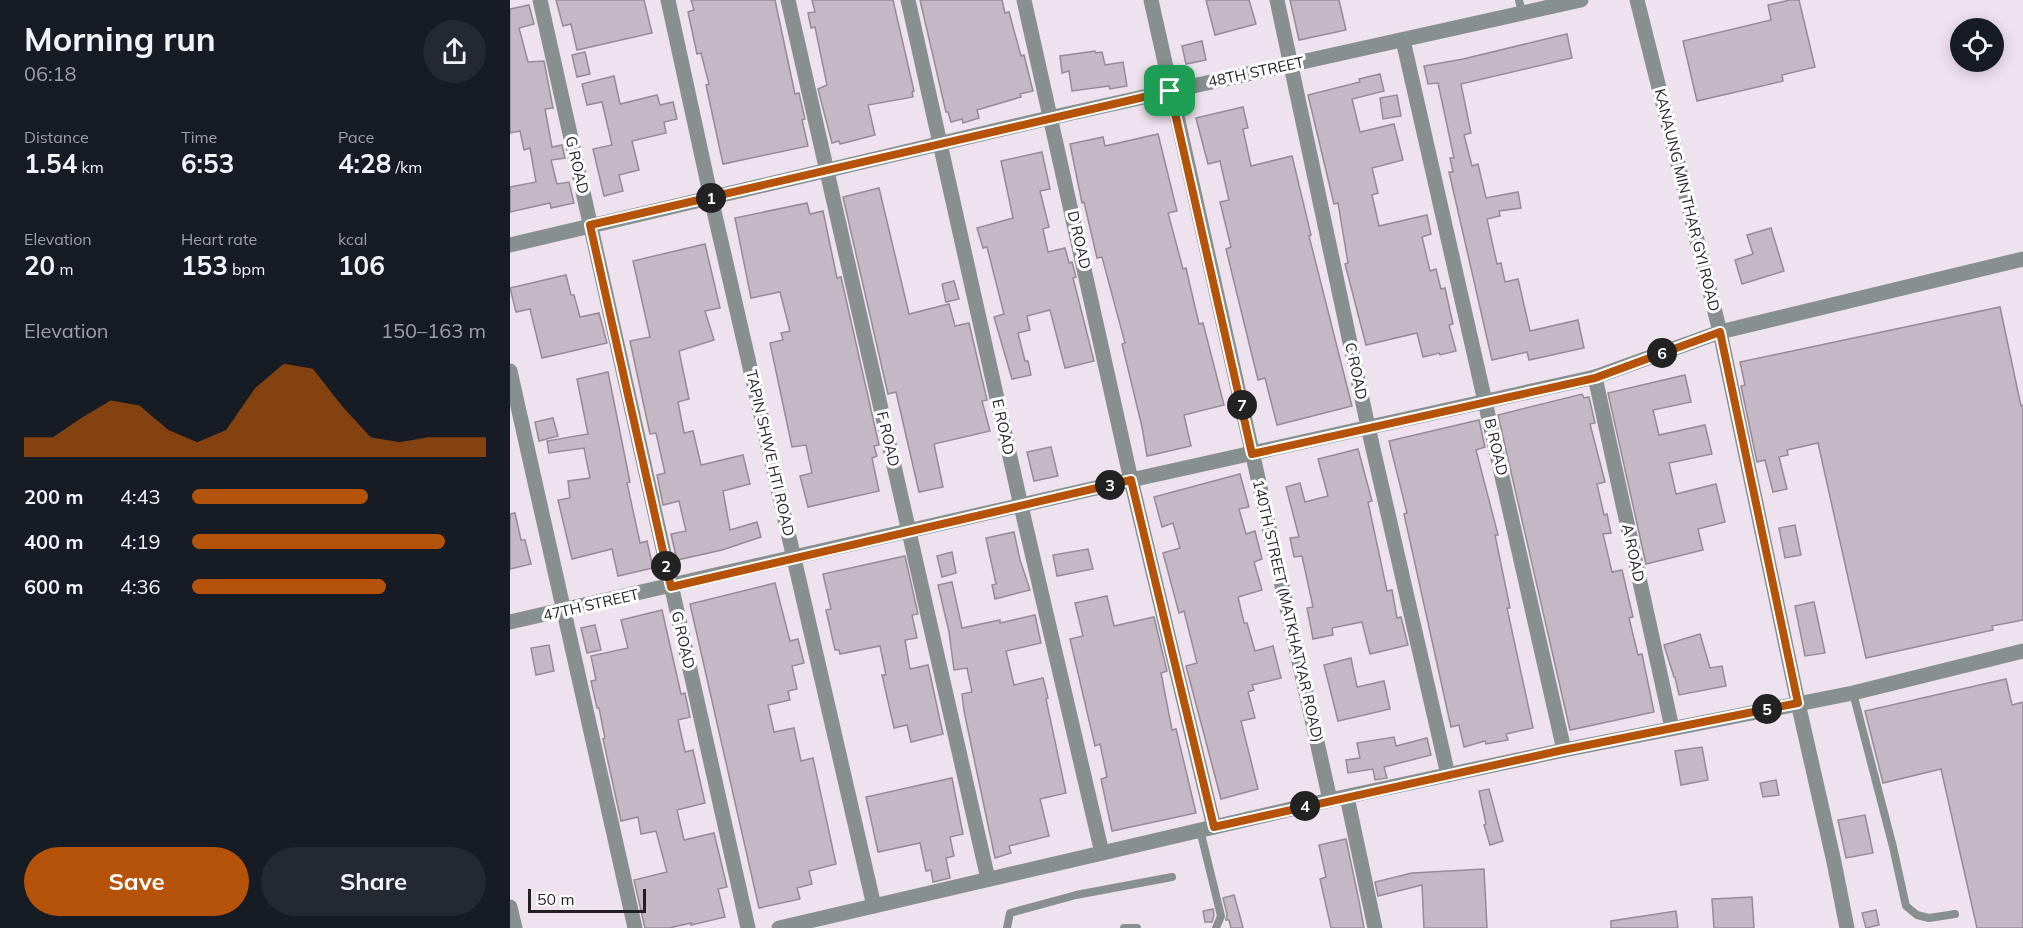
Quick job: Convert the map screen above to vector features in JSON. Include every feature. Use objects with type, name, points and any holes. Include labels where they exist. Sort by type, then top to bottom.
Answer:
[{"type":"street","name":"G ROAD","points":[[540,0],[748,928]]},
{"type":"street","name":"TAPIN SHWE HTI ROAD","points":[[668,0],[711,198],[874,906]]},
{"type":"street","name":"F ROAD","points":[[788,0],[988,879]]},
{"type":"street","name":"E ROAD","points":[[908,0],[1021,506],[1102,853]]},
{"type":"street","name":"D ROAD","points":[[1024,0],[1207,828]]},
{"type":"street","name":"140TH STREET (MATKHATYAR ROAD)","points":[[1151,0],[1330,800]]},
{"type":"street","name":"C ROAD","points":[[1277,0],[1368,427],[1448,775]]},
{"type":"street","name":"48TH STREET","points":[[510,245],[1049,118],[1403,40],[1520,7],[1581,0]]},
{"type":"street","name":"KANAUNG MIN THAR GYI ROAD","points":[[1636,0],[1720,332],[1848,928]]},
{"type":"street","name":"B ROAD","points":[[1403,40],[1486,400],[1563,750]]},
{"type":"street","name":"47TH STREET","points":[[510,622],[1486,400],[1595,378],[1720,332],[2023,259]]},
{"type":"street","points":[[510,371],[635,928]]},
{"type":"street","name":"A ROAD","points":[[1595,378],[1672,728]]},
{"type":"street","points":[[779,928],[1330,800],[1563,750],[1853,693],[2023,651]]},
{"type":"street","points":[[1347,797],[1375,928]]},
{"type":"street","points":[[510,907],[515,928]]},
{"type":"lane","points":[[1853,693],[1906,906],[1917,915],[1929,918],[1955,914]]},
{"type":"lane","points":[[1207,828],[1221,916],[1216,928]]},
{"type":"lane","points":[[1007,928],[1010,913],[1076,895],[1172,877]]},
{"type":"lane","points":[[1124,928],[1137,928]]},
{"type":"building","points":[[556,0],[644,0],[652,33],[577,50],[571,24],[563,26]]},
{"type":"building","points":[[691,0],[775,0],[795,94],[799,93],[805,119],[802,120],[808,146],[723,164],[706,85],[709,84],[701,53],[697,54],[688,12],[694,10]]},
{"type":"building","points":[[812,0],[893,0],[914,91],[912,92],[913,97],[868,105],[875,135],[840,144],[839,141],[832,143],[818,89],[827,85],[815,27],[811,28],[808,13],[815,12]]},
{"type":"building","points":[[920,0],[1002,0],[1005,13],[1009,12],[1021,56],[1024,55],[1033,91],[1020,94],[1021,97],[977,110],[979,118],[963,123],[962,119],[951,122],[946,112]]},
{"type":"building","points":[[1206,0],[1249,0],[1256,24],[1215,35]]},
{"type":"building","points":[[1290,0],[1339,0],[1346,30],[1299,40]]},
{"type":"building","points":[[1799,0],[1815,67],[1782,75],[1783,81],[1697,101],[1683,41],[1771,20],[1768,5]]},
{"type":"building","points":[[529,5],[534,24],[519,28],[528,62],[544,61],[553,108],[545,109],[552,147],[562,145],[565,158],[551,160],[557,184],[569,182],[574,203],[551,208],[550,203],[510,212],[510,187],[536,182],[530,148],[524,150],[520,131],[510,133],[510,9]]},
{"type":"building","points":[[1567,34],[1572,58],[1461,84],[1471,133],[1464,135],[1472,166],[1478,164],[1486,198],[1518,192],[1521,208],[1499,211],[1500,216],[1487,219],[1497,264],[1501,263],[1505,282],[1518,279],[1530,331],[1578,320],[1584,348],[1529,360],[1527,352],[1492,360],[1449,172],[1453,172],[1450,158],[1454,158],[1438,83],[1428,84],[1424,66]]},
{"type":"building","points":[[1202,41],[1206,60],[1186,64],[1182,46]]},
{"type":"building","points":[[1095,51],[1096,53],[1102,52],[1105,65],[1123,62],[1127,86],[1072,91],[1069,71],[1062,73],[1060,56]]},
{"type":"building","points":[[585,52],[590,74],[577,77],[572,55]]},
{"type":"building","points":[[1380,74],[1384,91],[1352,99],[1360,132],[1394,124],[1403,160],[1372,168],[1378,193],[1372,195],[1379,226],[1427,215],[1431,234],[1422,237],[1430,271],[1436,269],[1441,289],[1445,288],[1453,324],[1449,325],[1456,351],[1440,355],[1439,353],[1423,357],[1417,333],[1366,345],[1345,264],[1348,263],[1338,203],[1334,204],[1308,95],[1360,82],[1359,79]]},
{"type":"building","points":[[614,76],[620,104],[657,95],[660,105],[673,102],[677,119],[664,122],[666,133],[632,141],[639,170],[619,175],[623,191],[604,196],[593,149],[612,145],[602,102],[587,105],[582,84]]},
{"type":"building","points":[[1397,95],[1401,116],[1383,119],[1380,98]]},
{"type":"building","points":[[1243,107],[1248,128],[1243,129],[1251,166],[1292,156],[1311,235],[1309,236],[1352,406],[1277,425],[1265,378],[1258,380],[1226,249],[1231,247],[1220,202],[1229,200],[1220,161],[1208,164],[1196,118]]},
{"type":"building","points":[[1158,134],[1177,211],[1168,213],[1183,269],[1186,268],[1199,324],[1203,323],[1224,405],[1184,415],[1191,446],[1147,456],[1122,344],[1125,343],[1102,257],[1097,258],[1084,202],[1082,203],[1070,144],[1103,137],[1105,146]]},
{"type":"building","points":[[1042,152],[1050,189],[1040,191],[1049,227],[1043,229],[1048,252],[1065,248],[1069,263],[1072,262],[1076,277],[1073,278],[1094,361],[1065,368],[1050,310],[1027,316],[1030,330],[1018,333],[1031,375],[1012,379],[994,317],[1004,314],[987,247],[983,248],[977,228],[1013,218],[1001,161]]},
{"type":"building","points":[[879,188],[909,314],[949,304],[955,326],[969,323],[987,400],[982,401],[990,431],[934,444],[943,487],[919,492],[896,392],[888,394],[843,197]]},
{"type":"building","points":[[807,203],[810,214],[823,211],[837,278],[841,277],[879,445],[874,446],[877,456],[872,458],[879,491],[808,507],[800,476],[812,473],[806,445],[792,447],[770,343],[783,340],[781,333],[790,331],[780,292],[751,298],[735,218]]},
{"type":"building","points":[[1771,228],[1784,271],[1742,284],[1735,260],[1753,254],[1747,235]]},
{"type":"building","points":[[705,244],[720,308],[705,311],[714,340],[679,351],[689,399],[678,402],[684,433],[693,431],[701,465],[743,455],[750,484],[723,491],[730,530],[757,522],[761,537],[722,550],[677,560],[671,534],[686,531],[679,501],[663,505],[657,475],[665,473],[656,433],[650,434],[630,341],[650,337],[633,261]]},
{"type":"building","points":[[566,275],[580,317],[599,313],[607,343],[542,358],[530,309],[516,312],[510,288]]},
{"type":"building","points":[[954,281],[959,299],[946,302],[942,284]]},
{"type":"building","points":[[2000,307],[2021,406],[2023,405],[2023,620],[1992,626],[1993,630],[1866,658],[1818,443],[1787,450],[1788,455],[1779,457],[1787,489],[1773,492],[1765,460],[1757,462],[1741,386],[1745,385],[1740,362]]},
{"type":"building","points":[[608,372],[640,543],[647,541],[653,568],[618,576],[612,549],[572,559],[558,500],[570,498],[568,481],[590,478],[584,448],[549,453],[547,441],[588,434],[577,379]]},
{"type":"building","points":[[1685,375],[1691,402],[1653,410],[1659,435],[1705,425],[1712,454],[1669,463],[1676,494],[1716,484],[1725,522],[1698,529],[1703,550],[1646,564],[1608,393]]},
{"type":"building","points":[[1582,394],[1584,398],[1589,397],[1595,423],[1590,424],[1605,482],[1597,484],[1611,533],[1603,534],[1612,572],[1622,570],[1633,617],[1629,618],[1638,655],[1642,654],[1654,712],[1570,730],[1498,415]]},
{"type":"building","points":[[553,418],[558,436],[539,441],[535,422]]},
{"type":"building","points":[[1479,420],[1485,447],[1476,450],[1498,535],[1495,535],[1510,608],[1507,608],[1533,728],[1506,734],[1508,740],[1486,744],[1485,741],[1464,747],[1459,725],[1451,727],[1404,514],[1407,513],[1389,441]]},
{"type":"building","points":[[1051,447],[1058,476],[1034,481],[1027,452]]},
{"type":"building","points":[[1358,449],[1372,501],[1368,502],[1387,591],[1392,590],[1397,618],[1401,617],[1408,645],[1370,654],[1362,622],[1332,628],[1333,635],[1313,639],[1307,608],[1313,607],[1302,556],[1294,557],[1290,538],[1299,537],[1286,487],[1300,483],[1305,502],[1328,496],[1318,459]]},
{"type":"building","points":[[1240,474],[1249,507],[1239,509],[1246,534],[1255,531],[1262,559],[1254,562],[1262,590],[1238,597],[1244,623],[1247,623],[1255,651],[1273,646],[1281,678],[1252,685],[1254,690],[1248,692],[1255,718],[1241,721],[1258,789],[1221,799],[1186,666],[1197,663],[1184,611],[1179,613],[1163,553],[1180,548],[1173,523],[1162,527],[1154,497]]},
{"type":"building","points":[[515,513],[521,540],[525,540],[531,564],[510,569],[510,514]]},
{"type":"building","points":[[1795,525],[1801,555],[1785,558],[1779,528]]},
{"type":"building","points":[[1014,532],[1030,590],[995,599],[992,585],[996,584],[986,538]]},
{"type":"building","points":[[1088,549],[1093,569],[1057,576],[1053,555]]},
{"type":"building","points":[[952,552],[956,573],[942,577],[937,556]]},
{"type":"building","points":[[905,556],[918,614],[912,615],[917,638],[905,640],[910,669],[928,665],[943,734],[911,742],[907,725],[894,728],[882,675],[886,675],[880,646],[840,654],[839,650],[835,650],[826,610],[831,609],[823,574]]},
{"type":"building","points":[[952,582],[962,628],[1035,615],[1041,643],[1006,651],[1014,685],[1043,678],[1066,793],[1040,799],[1049,836],[1009,846],[1011,853],[995,858],[964,711],[962,694],[972,692],[967,668],[954,670],[949,632],[938,585]]},
{"type":"building","points":[[775,583],[790,641],[798,639],[804,663],[792,666],[797,689],[788,691],[790,700],[768,705],[774,732],[794,728],[801,761],[813,758],[836,864],[809,871],[812,884],[797,888],[800,899],[759,908],[690,604]]},
{"type":"building","points":[[1107,596],[1114,626],[1154,617],[1167,671],[1161,673],[1172,730],[1176,729],[1196,813],[1112,831],[1101,779],[1107,777],[1100,744],[1095,746],[1070,639],[1083,636],[1075,603]]},
{"type":"building","points":[[1814,602],[1825,653],[1805,656],[1795,606]]},
{"type":"building","points":[[662,610],[681,694],[685,693],[690,717],[678,720],[685,752],[693,750],[705,803],[677,810],[684,840],[714,833],[727,887],[718,889],[725,917],[691,925],[691,923],[669,928],[645,928],[634,880],[667,872],[656,831],[641,834],[638,817],[621,821],[603,739],[605,738],[599,708],[597,708],[591,681],[596,680],[591,656],[628,648],[621,620]]},
{"type":"building","points":[[595,625],[601,650],[587,653],[581,628]]},
{"type":"building","points":[[1700,634],[1710,668],[1722,666],[1726,686],[1679,695],[1664,645]]},
{"type":"building","points":[[549,645],[554,671],[536,675],[531,648]]},
{"type":"building","points":[[1351,658],[1357,687],[1384,681],[1390,709],[1338,721],[1324,665]]},
{"type":"building","points":[[2006,679],[2012,705],[2023,702],[2023,928],[1977,928],[1941,769],[1883,783],[1865,711]]},
{"type":"building","points":[[1394,737],[1396,746],[1427,738],[1431,755],[1384,767],[1387,778],[1375,780],[1373,769],[1348,773],[1346,760],[1360,758],[1357,743]]},
{"type":"building","points":[[1702,747],[1708,780],[1681,785],[1675,751]]},
{"type":"building","points":[[952,778],[963,834],[950,837],[954,856],[946,858],[950,878],[933,882],[931,870],[926,871],[920,843],[878,852],[866,797]]},
{"type":"building","points":[[1776,780],[1779,795],[1763,797],[1760,783]]},
{"type":"building","points":[[1489,789],[1503,841],[1490,845],[1484,825],[1486,824],[1479,791]]},
{"type":"building","points":[[1865,815],[1873,853],[1846,858],[1838,820]]},
{"type":"building","points":[[1346,839],[1364,928],[1331,928],[1320,879],[1326,877],[1319,845]]},
{"type":"building","points":[[1484,869],[1487,928],[1424,928],[1422,885],[1378,896],[1375,882],[1412,873]]},
{"type":"building","points":[[1234,895],[1243,928],[1231,928],[1229,920],[1226,920],[1227,914],[1223,898]]},
{"type":"building","points":[[1752,897],[1754,928],[1714,928],[1712,899]]},
{"type":"building","points":[[1213,909],[1212,922],[1205,922],[1203,911]]},
{"type":"building","points":[[1876,910],[1879,925],[1866,928],[1862,913]]},
{"type":"building","points":[[1676,911],[1678,928],[1611,928],[1611,921]]},
{"type":"route","points":[[1170,91],[1252,454],[1486,400],[1595,378],[1720,332],[1798,703],[1563,750],[1214,827],[1131,480],[671,587],[590,225],[1170,91]]}]
